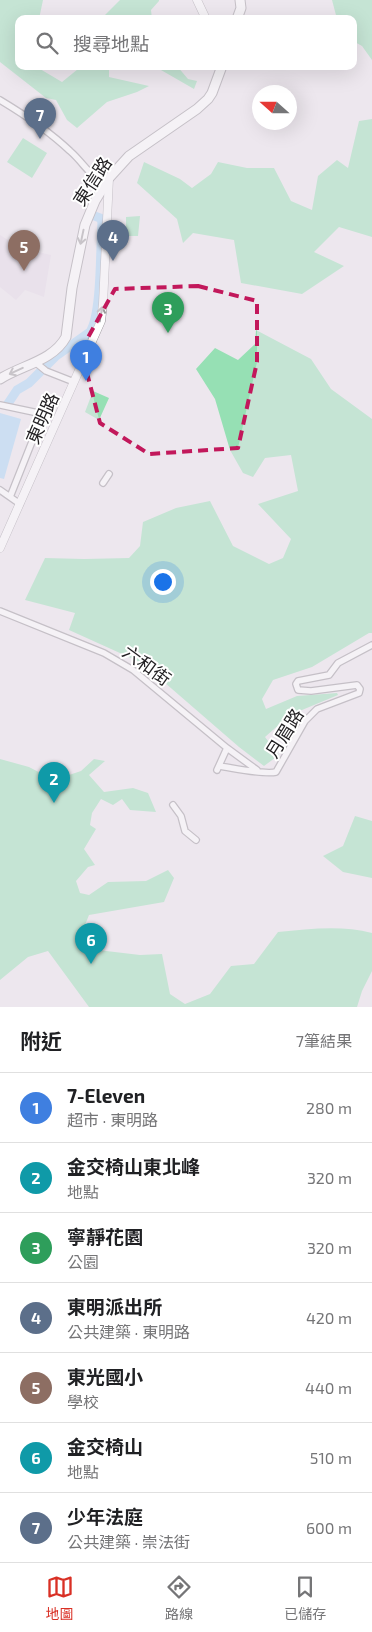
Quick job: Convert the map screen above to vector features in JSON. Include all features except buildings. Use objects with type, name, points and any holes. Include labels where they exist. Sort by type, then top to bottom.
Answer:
[{"type":"main road","points":[[238,15],[241,8],[240,0]]},
{"type":"main road","name":"東信路","points":[[0,379],[37,364],[56,350],[66,336],[72,288],[90,209],[130,156],[197,109],[208,99],[221,70]]},
{"type":"street","points":[[197,0],[204,15]]},
{"type":"street","points":[[0,100],[55,137],[74,154],[96,179],[107,184]]},
{"type":"street","name":"東明路","points":[[0,548],[101,320],[107,184]]},
{"type":"street","points":[[37,364],[46,371],[74,382]]},
{"type":"street","points":[[0,405],[43,414],[10,497]]},
{"type":"street","points":[[103,483],[109,474]]},
{"type":"street","points":[[0,490],[20,504]]},
{"type":"street","name":"六和街","points":[[0,611],[117,660],[133,670],[227,748],[259,771]]},
{"type":"street","name":"月眉路","points":[[227,748],[218,768],[259,771],[268,774],[276,772],[305,721],[316,709],[359,692],[360,688],[357,686],[311,691],[298,690],[296,684],[298,681],[329,675],[338,663],[372,645]]},
{"type":"street","points":[[173,805],[181,816],[185,831],[196,840]]},
{"type":"highlighted area","points":[[198,286],[257,301],[257,362],[238,448],[149,454],[100,423],[81,350],[115,289]]},
{"type":"shaded area","points":[[0,235],[21,248],[51,255],[44,297],[25,290],[16,300],[0,287]]},
{"type":"green space","points":[[0,0],[43,0],[40,15],[15,15],[15,70],[42,70],[62,82],[77,70],[109,70],[109,77],[149,86],[107,102],[77,128],[67,120],[56,100],[46,98],[0,62]]},
{"type":"green space","points":[[120,0],[159,0],[151,10],[152,15],[105,15]]},
{"type":"green space","points":[[332,0],[372,0],[372,60],[362,46],[357,43],[357,15],[336,15]]},
{"type":"green space","points":[[161,70],[180,70],[188,79],[197,81],[194,89]]},
{"type":"green space","points":[[372,119],[372,237],[339,227],[314,252],[344,266],[302,294],[241,283],[234,240],[193,233],[183,243],[177,219],[137,183],[144,162],[180,179],[192,188],[211,174],[218,162],[247,168],[274,168],[291,201],[312,210],[318,176],[337,160],[348,168],[359,121]]},
{"type":"green space","points":[[23,138],[47,153],[32,178],[7,162]]},
{"type":"green space","points":[[140,216],[138,236],[126,236],[126,217]]},
{"type":"green space","points":[[256,330],[311,359],[331,389],[372,419],[372,633],[312,667],[273,680],[262,699],[266,709],[297,696],[337,693],[338,695],[290,715],[265,737],[279,755],[264,766],[239,747],[142,663],[69,630],[75,613],[25,600],[45,558],[129,558],[140,546],[143,522],[176,508],[210,501],[233,546],[269,564],[283,558],[291,539],[258,504],[298,491],[291,455],[265,458],[253,477],[243,473],[230,450],[215,399],[196,369],[215,348],[238,360],[255,344]]},
{"type":"green space","points":[[93,391],[109,398],[99,420],[85,412]]},
{"type":"green space","points":[[0,759],[29,767],[54,780],[81,771],[94,759],[105,761],[89,775],[104,792],[133,788],[148,793],[156,812],[130,810],[122,799],[113,805],[101,799],[92,813],[90,825],[96,829],[84,849],[95,865],[88,867],[76,881],[80,893],[89,895],[108,882],[146,881],[168,870],[174,878],[164,902],[89,915],[79,940],[98,950],[140,955],[162,954],[170,994],[185,1004],[210,994],[231,966],[254,964],[278,932],[337,928],[372,933],[372,971],[362,991],[357,1007],[89,1007],[48,951],[28,957],[0,980]]},
{"type":"green space","points":[[355,816],[372,821],[372,878],[343,872],[323,856],[343,846]]},
{"type":"water","points":[[0,413],[21,419],[4,479],[0,478]]},
{"type":"waterway","points":[[7,405],[17,390],[29,383],[56,356],[90,332],[94,323],[99,295],[102,222],[100,218],[92,215]]},
{"type":"place","name":"少年法庭","points":[[40,139]]},
{"type":"place","name":"東明派出所","points":[[113,261]]},
{"type":"place","name":"東光國小","points":[[24,271]]},
{"type":"place","name":"寧靜花園","points":[[168,333]]},
{"type":"place","name":"7-Eleven","points":[[86,381]]},
{"type":"place","name":"金交椅山東北峰","points":[[54,803]]},
{"type":"place","name":"金交椅山","points":[[91,964]]}]
